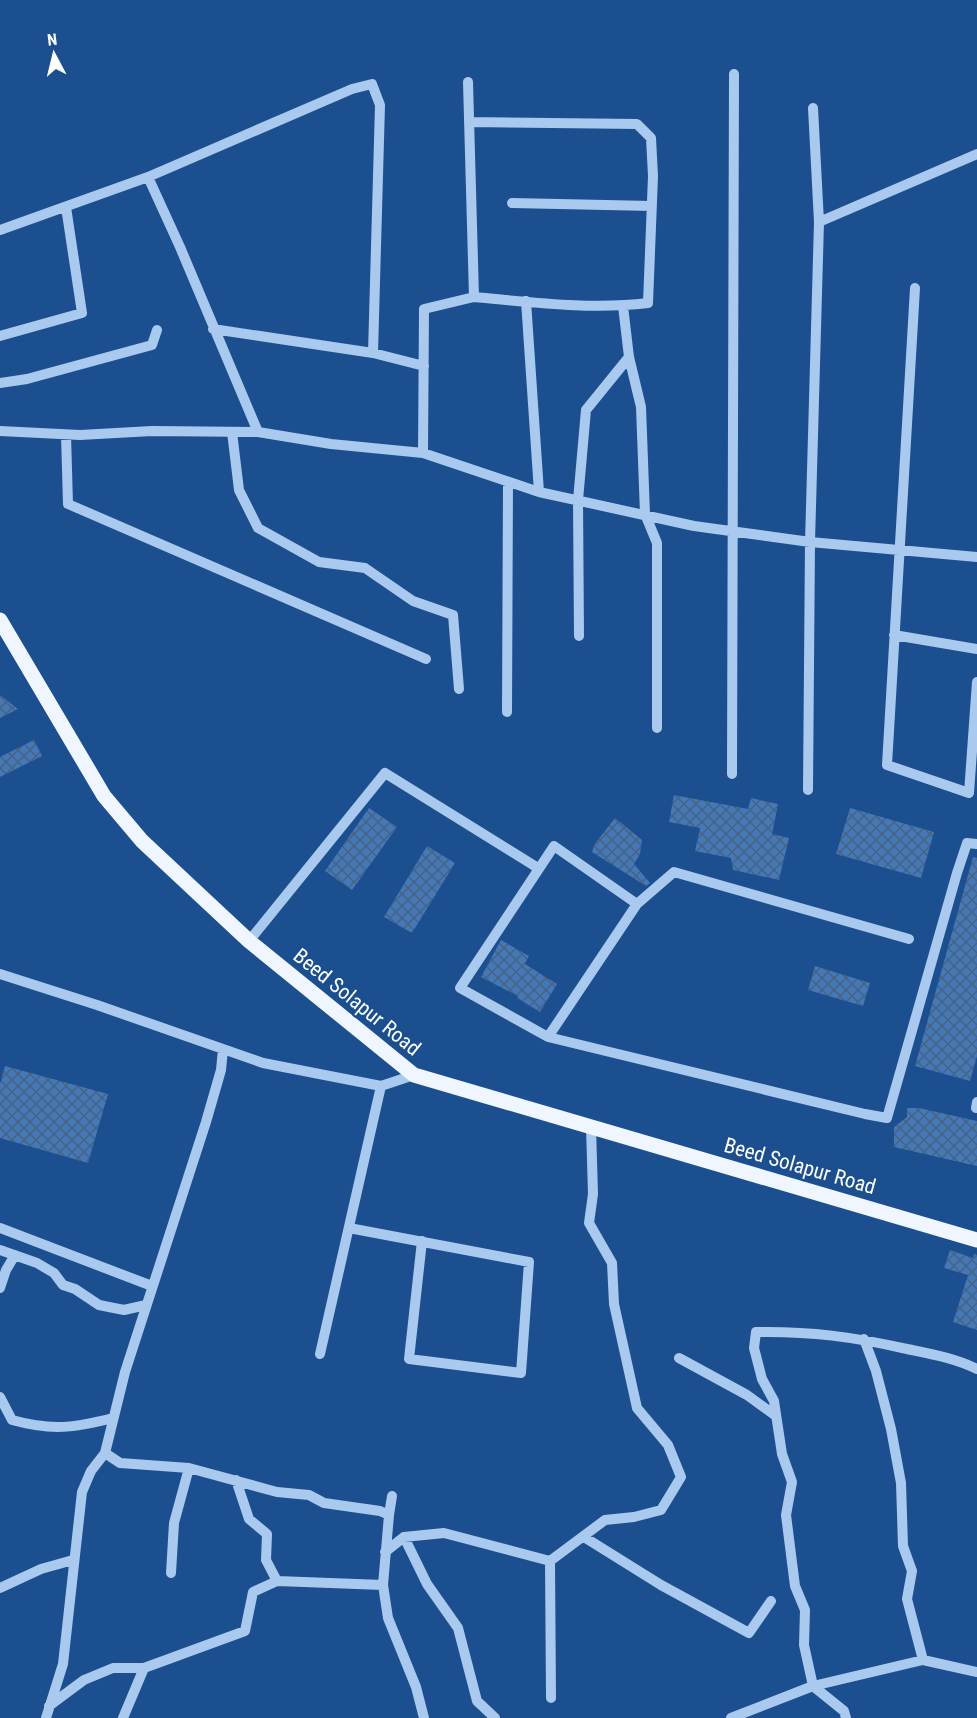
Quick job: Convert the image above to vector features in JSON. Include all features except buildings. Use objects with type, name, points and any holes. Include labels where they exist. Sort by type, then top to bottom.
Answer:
[{"type":"main road","name":"Beed Solapur Road","points":[[0,620],[104,796],[141,842],[249,941],[414,1075],[977,1240]]},
{"type":"street","points":[[732,774],[734,74]]},
{"type":"street","points":[[468,82],[474,297]]},
{"type":"street","points":[[0,230],[148,177],[352,89],[372,84],[380,105],[373,353]]},
{"type":"street","points":[[808,790],[810,542],[819,222],[813,108]]},
{"type":"street","points":[[423,453],[424,309],[474,297],[526,302],[623,306],[648,303],[652,206],[651,138],[637,124],[469,122]]},
{"type":"street","points":[[819,222],[977,154]]},
{"type":"street","points":[[148,177],[258,432]]},
{"type":"street","points":[[512,203],[652,206]]},
{"type":"street","points":[[0,336],[82,313],[66,207]]},
{"type":"street","points":[[915,288],[887,765],[969,793],[977,682]]},
{"type":"street","points":[[526,302],[539,492]]},
{"type":"street","points":[[623,306],[629,357],[641,407],[645,514],[657,543],[657,728]]},
{"type":"street","points":[[213,329],[373,353],[424,366]]},
{"type":"street","points":[[0,384],[27,379],[152,345],[157,330]]},
{"type":"street","points":[[579,636],[578,500],[586,410],[629,357]]},
{"type":"street","points":[[0,432],[66,435],[152,431],[258,432],[331,444],[423,453],[539,492],[694,526],[810,542],[977,557]]},
{"type":"street","points":[[232,432],[238,490],[258,528],[319,562],[365,568],[413,601],[453,615],[459,688]]},
{"type":"street","points":[[66,435],[68,504],[426,659]]},
{"type":"street","points":[[507,712],[508,482]]},
{"type":"street","points":[[894,635],[977,649]]},
{"type":"street","points":[[249,941],[386,773],[538,868]]},
{"type":"street","points":[[637,904],[554,846],[460,988],[548,1037],[887,1118],[967,843],[977,844]]},
{"type":"street","points":[[548,1037],[637,904],[674,872],[909,939]]},
{"type":"street","points":[[0,974],[263,1063],[381,1086],[414,1075]]},
{"type":"street","points":[[46,1718],[63,1664],[82,1492],[91,1471],[105,1453],[146,1305],[206,1122],[221,1070],[223,1049]]},
{"type":"street","points":[[320,1354],[381,1086]]},
{"type":"street","points":[[550,1561],[605,1520],[634,1517],[661,1510],[681,1477],[668,1445],[637,1408],[614,1304],[612,1263],[589,1223],[593,1194],[591,1127]]},
{"type":"street","points":[[0,1228],[152,1286]]},
{"type":"street","points":[[349,1228],[422,1241],[529,1262],[521,1373],[409,1359],[422,1241]]},
{"type":"street","points":[[0,1250],[38,1263],[54,1274],[63,1285],[99,1305],[124,1310],[146,1305]]},
{"type":"street","points":[[0,1288],[6,1270],[15,1255]]},
{"type":"street","points":[[846,1718],[844,1711],[813,1686],[804,1645],[805,1610],[795,1586],[786,1515],[792,1482],[782,1454],[774,1401],[762,1379],[754,1348],[756,1332],[799,1331],[864,1339],[958,1360],[977,1369]]},
{"type":"street","points":[[864,1339],[876,1371],[891,1429],[901,1483],[903,1545],[912,1570],[907,1599],[923,1660]]},
{"type":"street","points":[[679,1358],[747,1395],[777,1416]]},
{"type":"street","points":[[0,1396],[12,1420],[38,1427],[72,1428],[113,1418]]},
{"type":"street","points":[[105,1453],[120,1463],[189,1468],[277,1492],[309,1495],[324,1503],[380,1511],[389,1515]]},
{"type":"street","points":[[171,1573],[174,1523],[189,1468]]},
{"type":"street","points":[[236,1480],[249,1519],[267,1534],[266,1560],[277,1581]]},
{"type":"street","points":[[392,1496],[383,1585],[388,1618],[416,1687],[424,1718]]},
{"type":"street","points":[[385,1552],[404,1537],[444,1533],[550,1561]]},
{"type":"street","points":[[404,1537],[427,1584],[458,1628],[477,1701],[495,1718]]},
{"type":"street","points":[[584,1537],[661,1585],[750,1633],[771,1601]]},
{"type":"street","points":[[0,1588],[41,1569],[73,1560]]},
{"type":"street","points":[[550,1561],[551,1698]]},
{"type":"street","points":[[49,1706],[84,1680],[113,1668],[144,1668],[245,1631],[254,1592],[277,1581],[383,1585]]},
{"type":"street","points":[[731,1718],[813,1686],[923,1660],[977,1672]]},
{"type":"street","points":[[123,1718],[144,1668]]}]
